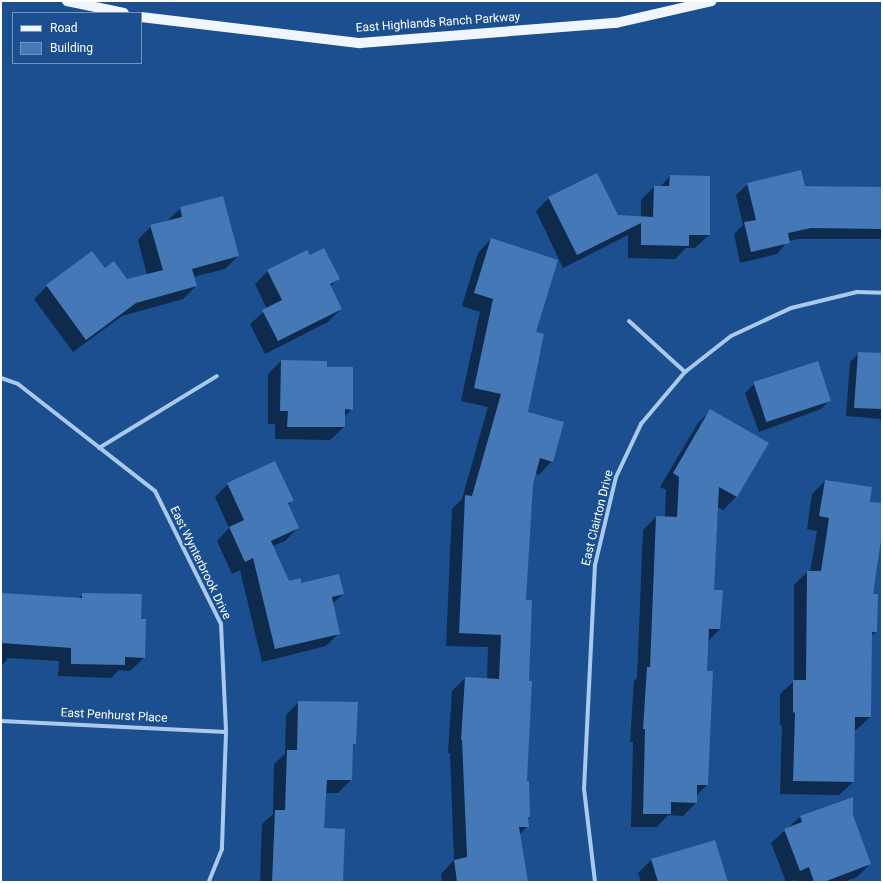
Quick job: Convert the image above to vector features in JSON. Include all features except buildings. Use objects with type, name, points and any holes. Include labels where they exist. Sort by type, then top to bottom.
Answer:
[{"type":"main road","points":[[67,1],[119,12]]},
{"type":"main road","name":"East Highlands Ranch Parkway","points":[[142,16],[360,43],[616,23],[712,1]]},
{"type":"street","name":"East Clairton Drive","points":[[595,882],[584,789],[595,565],[616,477],[641,424],[685,372],[731,336],[791,308],[857,292],[882,294]]},
{"type":"street","points":[[629,321],[685,372]]},
{"type":"street","points":[[99,448],[217,376]]},
{"type":"street","name":"East Wynterbrook Drive","points":[[1,378],[18,384],[155,492],[221,624],[226,732],[222,849],[209,882]]},
{"type":"street","name":"East Penhurst Place","points":[[1,721],[226,732]]}]
